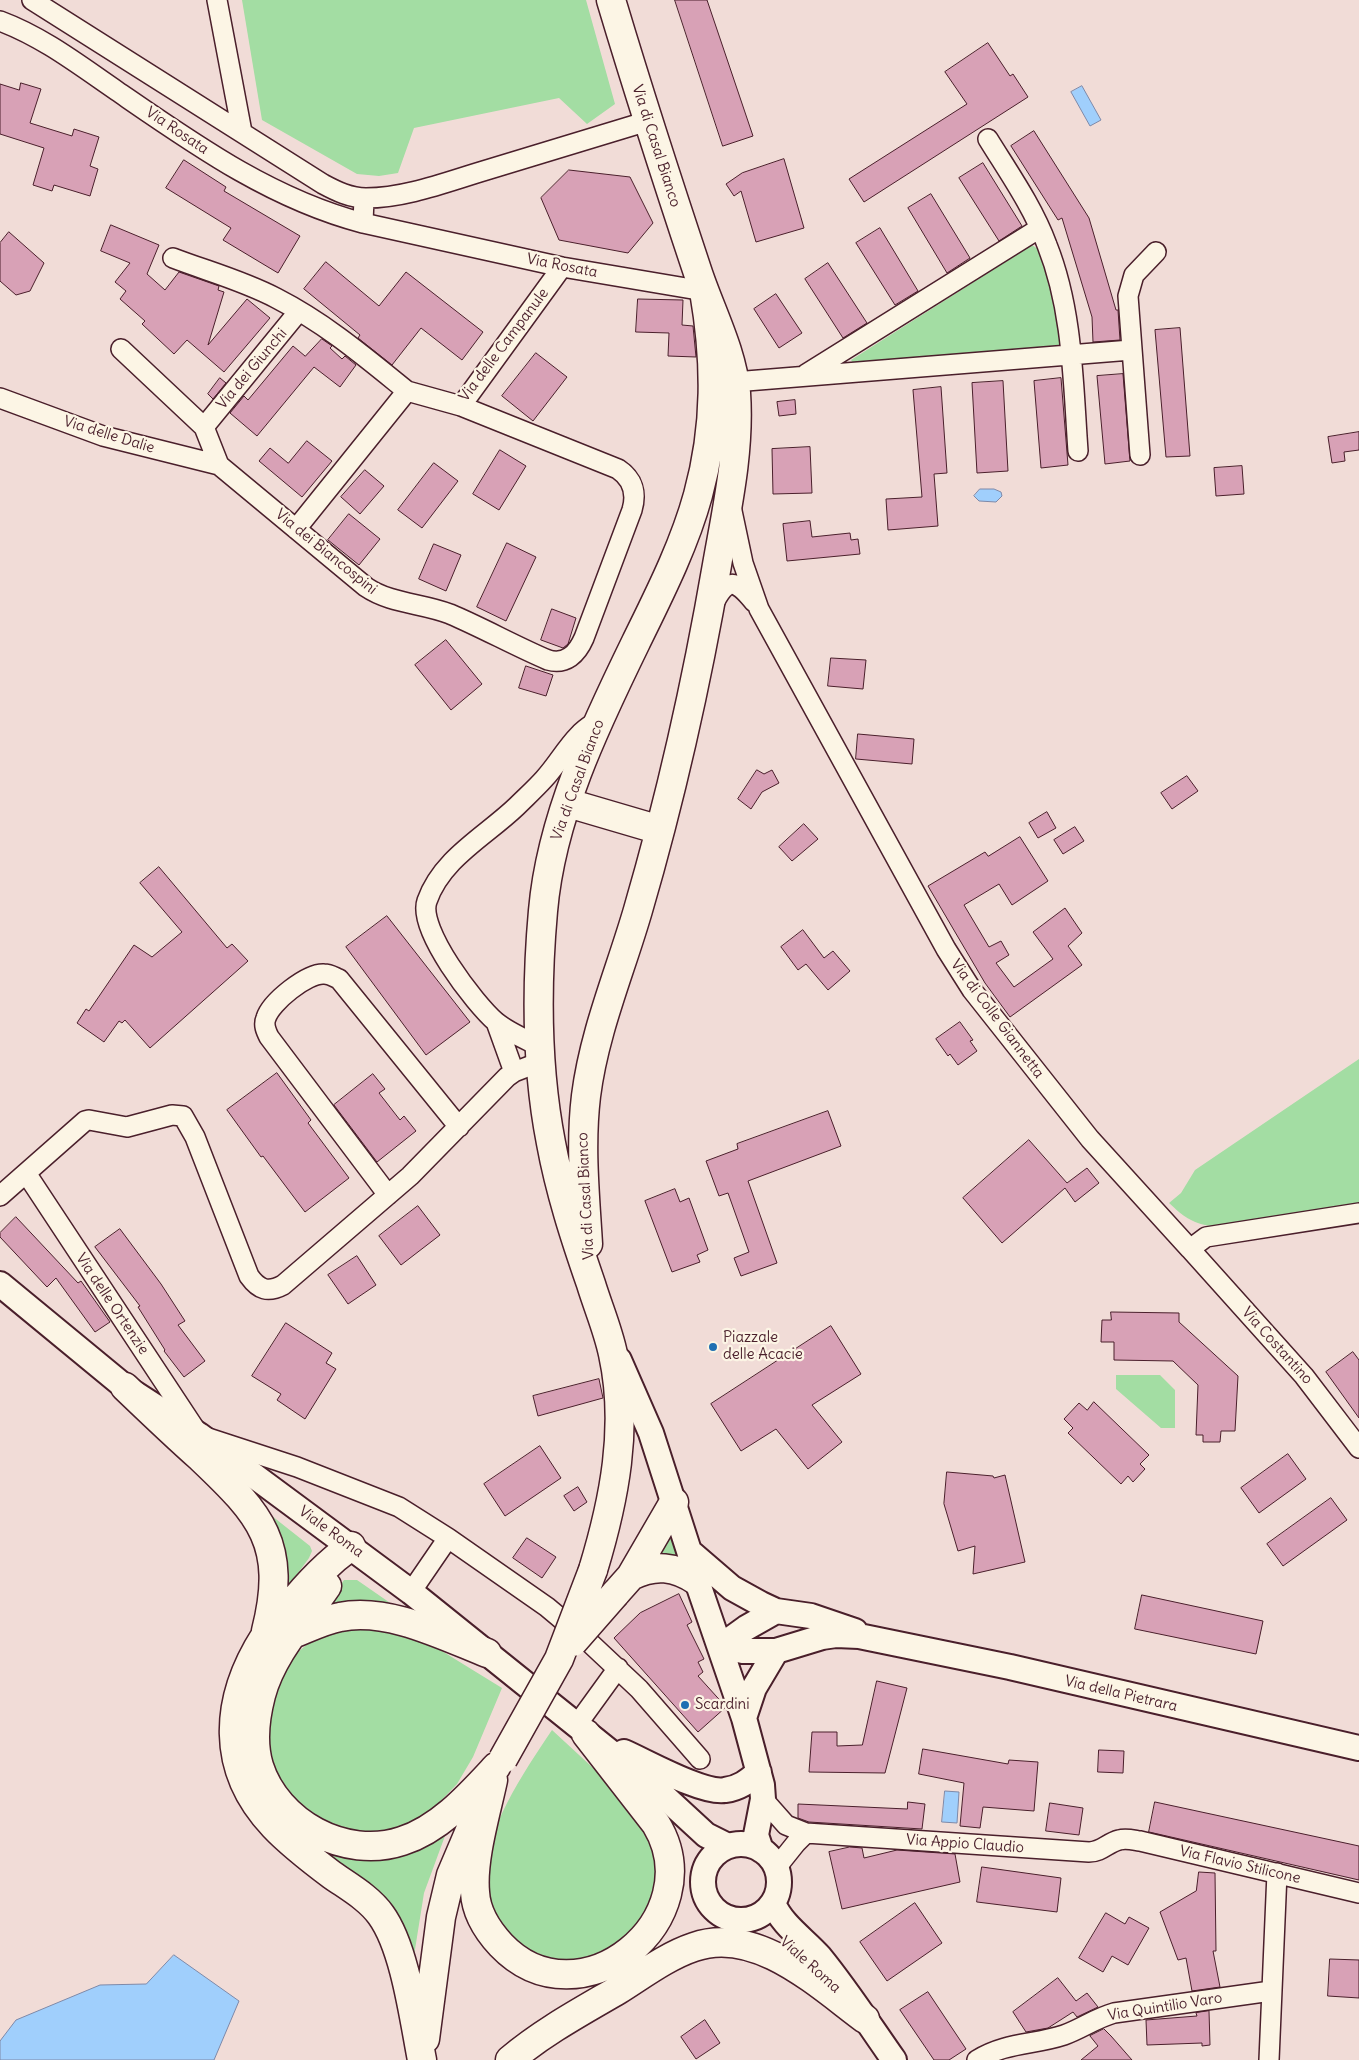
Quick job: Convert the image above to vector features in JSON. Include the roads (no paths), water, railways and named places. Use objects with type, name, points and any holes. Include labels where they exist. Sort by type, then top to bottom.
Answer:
[{"type":"main road","name":"Via di Casal Bianco","points":[[591,1285],[582,1146],[588,1080],[600,1029],[638,911],[675,774],[707,617],[736,446],[734,382],[724,343],[704,291],[648,121],[611,0]]},
{"type":"main road","name":"Via di Casal Bianco","points":[[559,1659],[593,1570],[610,1506],[618,1456],[618,1385],[611,1342],[566,1211],[552,1145],[539,1054],[538,1000],[545,892],[551,861],[568,803],[600,718],[669,573],[692,514],[704,474],[712,419],[714,373],[710,327],[704,291]]},
{"type":"main road","points":[[568,803],[660,830]]},
{"type":"main road","points":[[125,1387],[229,1485],[258,1519],[270,1549],[274,1575],[273,1603],[265,1635],[246,1674],[234,1714],[234,1744],[240,1771],[250,1796],[274,1826],[320,1866],[367,1900],[384,1920],[392,1934],[402,1965],[422,2060]]},
{"type":"main road","points":[[422,2060],[436,1948],[446,1897],[460,1851],[498,1770],[559,1659],[623,1585],[674,1502]]},
{"type":"main road","points":[[265,1635],[316,1575],[351,1546]]},
{"type":"main road","points":[[351,1546],[331,1580],[274,1662],[264,1683],[256,1716],[256,1748],[260,1767],[274,1795],[291,1814],[312,1830],[339,1842],[378,1846],[400,1842],[424,1831],[443,1818],[498,1770]]},
{"type":"main road","points":[[623,1585],[653,1568],[671,1568],[697,1581]]},
{"type":"main road","points":[[293,1634],[340,1617],[358,1614],[373,1615],[424,1628],[487,1652]]},
{"type":"main road","points":[[498,1770],[478,1857],[475,1885],[477,1905],[489,1930],[504,1949],[515,1958],[540,1970],[574,1975],[594,1971],[608,1965],[637,1945],[659,1916],[668,1892],[670,1861],[665,1840],[656,1824],[581,1730]]},
{"type":"main road","points":[[510,2060],[557,2026],[663,1963],[687,1950],[712,1943],[738,1944],[779,1958],[808,1976],[865,2019]]},
{"type":"street","points":[[32,0],[330,188],[345,194],[364,198],[389,196],[431,187],[648,121]]},
{"type":"street","points":[[217,0],[242,132]]},
{"type":"street","name":"Via Rosata","points":[[0,21],[58,50],[166,124],[239,170],[297,200],[325,212],[363,223],[562,267],[704,291]]},
{"type":"street","points":[[988,139],[1040,228],[1052,258],[1061,289],[1071,354],[1078,451]]},
{"type":"street","points":[[363,223],[364,198]]},
{"type":"street","points":[[803,376],[1040,228]]},
{"type":"street","points":[[1140,455],[1131,350],[1129,288],[1134,275],[1156,252]]},
{"type":"street","points":[[173,258],[264,292],[299,311],[335,333],[407,391],[296,529]]},
{"type":"street","name":"Via delle Campanule","points":[[407,391],[461,406],[562,267]]},
{"type":"street","name":"Via dei Giunchi","points":[[204,427],[299,311]]},
{"type":"street","name":"Via dei Biancospini","points":[[121,349],[204,427],[219,465],[352,576],[381,596],[450,614],[548,660],[557,662],[565,660],[577,650],[584,638],[632,510],[635,496],[633,485],[627,476],[618,469],[461,406]]},
{"type":"street","points":[[734,382],[1131,350]]},
{"type":"street","name":"Via delle Dalie","points":[[0,398],[103,436],[219,465]]},
{"type":"street","name":"Via di Colle Giannetta","points":[[729,494],[743,563],[759,609],[946,949],[967,983],[1090,1139],[1190,1249]]},
{"type":"street","name":"Via di Colle Giannetta","points":[[707,617],[721,589],[732,583],[742,588],[759,609]]},
{"type":"street","points":[[0,1196],[85,1121],[89,1120],[127,1127],[172,1115],[182,1116],[195,1137],[249,1276],[256,1285],[266,1290],[283,1285],[410,1176],[514,1072],[539,1054],[496,1022],[464,985],[447,961],[428,926],[425,908],[441,875],[460,854],[521,802],[544,779],[580,733],[600,718]]},
{"type":"street","points":[[388,1195],[269,1037],[266,1031],[265,1020],[276,1002],[313,976],[324,974],[339,979],[459,1127]]},
{"type":"street","points":[[496,1022],[514,1072]]},
{"type":"street","name":"Via delle Ortenzie","points":[[26,1173],[199,1435]]},
{"type":"street","points":[[1190,1249],[1206,1237],[1359,1213]]},
{"type":"street","name":"Via Costantino","points":[[1190,1249],[1304,1376],[1359,1448]]},
{"type":"street","name":"Viale Roma","points":[[0,1284],[125,1387],[199,1435],[411,1592],[581,1730],[656,1788],[706,1835],[729,1846]]},
{"type":"street","points":[[611,1342],[651,1433],[690,1551],[697,1581],[721,1646],[744,1718],[762,1785],[762,1799],[756,1835],[761,1850]]},
{"type":"street","points":[[199,1435],[297,1467],[399,1507],[448,1538],[547,1607],[618,1668],[650,1701],[700,1759]]},
{"type":"street","points":[[411,1592],[448,1538]]},
{"type":"street","points":[[690,1551],[732,1588],[776,1611],[818,1618],[882,1640]]},
{"type":"street","points":[[721,1646],[746,1628],[776,1611]]},
{"type":"street","points":[[721,1646],[743,1651],[776,1651],[808,1640],[836,1635],[882,1640]]},
{"type":"street","name":"Via della Pietrara","points":[[882,1640],[1010,1667],[1359,1748]]},
{"type":"street","points":[[744,1718],[754,1688],[776,1651]]},
{"type":"street","points":[[618,1668],[581,1730],[707,1789],[724,1791],[743,1786],[759,1772]]},
{"type":"street","points":[[729,1846],[752,1845],[770,1857],[776,1868],[778,1886],[773,1903],[759,1916],[750,1919],[730,1918],[713,1908],[707,1900],[704,1890],[705,1870],[714,1856],[729,1846],[742,1828],[751,1807],[759,1772]]},
{"type":"street","name":"Viale Roma","points":[[656,1788],[695,1846],[705,1870]]},
{"type":"street","name":"Via Appio Claudio","points":[[762,1799],[786,1825],[806,1833],[1089,1852],[1101,1850],[1120,1840]]},
{"type":"street","points":[[776,1868],[790,1849],[806,1833]]},
{"type":"street","name":"Via Flavio Stilicone","points":[[1120,1840],[1140,1841],[1359,1893]]},
{"type":"street","points":[[1269,2060],[1277,1874]]},
{"type":"street","name":"Viale Roma","points":[[773,1903],[782,1920],[820,1957],[894,2060]]},
{"type":"street","name":"Viale Roma","points":[[750,1919],[788,1942],[811,1962],[865,2019]]},
{"type":"street","name":"Via Quintilio Varo","points":[[977,2060],[996,2050],[1012,2045],[1069,2033],[1100,2017],[1114,2013],[1271,1991]]},
{"type":"water","points":[[1082,86],[1101,120],[1090,126],[1071,92]]},
{"type":"water","points":[[980,489],[994,489],[1001,492],[1002,496],[996,502],[979,501],[974,496]]},
{"type":"water","points":[[945,1791],[959,1792],[957,1823],[942,1822]]},
{"type":"water","points":[[174,1955],[239,2001],[214,2060],[0,2060],[0,2041],[16,2020],[100,1985],[146,1984]]},
{"type":"place","name":"Piazzale delle Acacie","points":[[713,1347]]},
{"type":"place","name":"Scardini","points":[[685,1705]]}]
